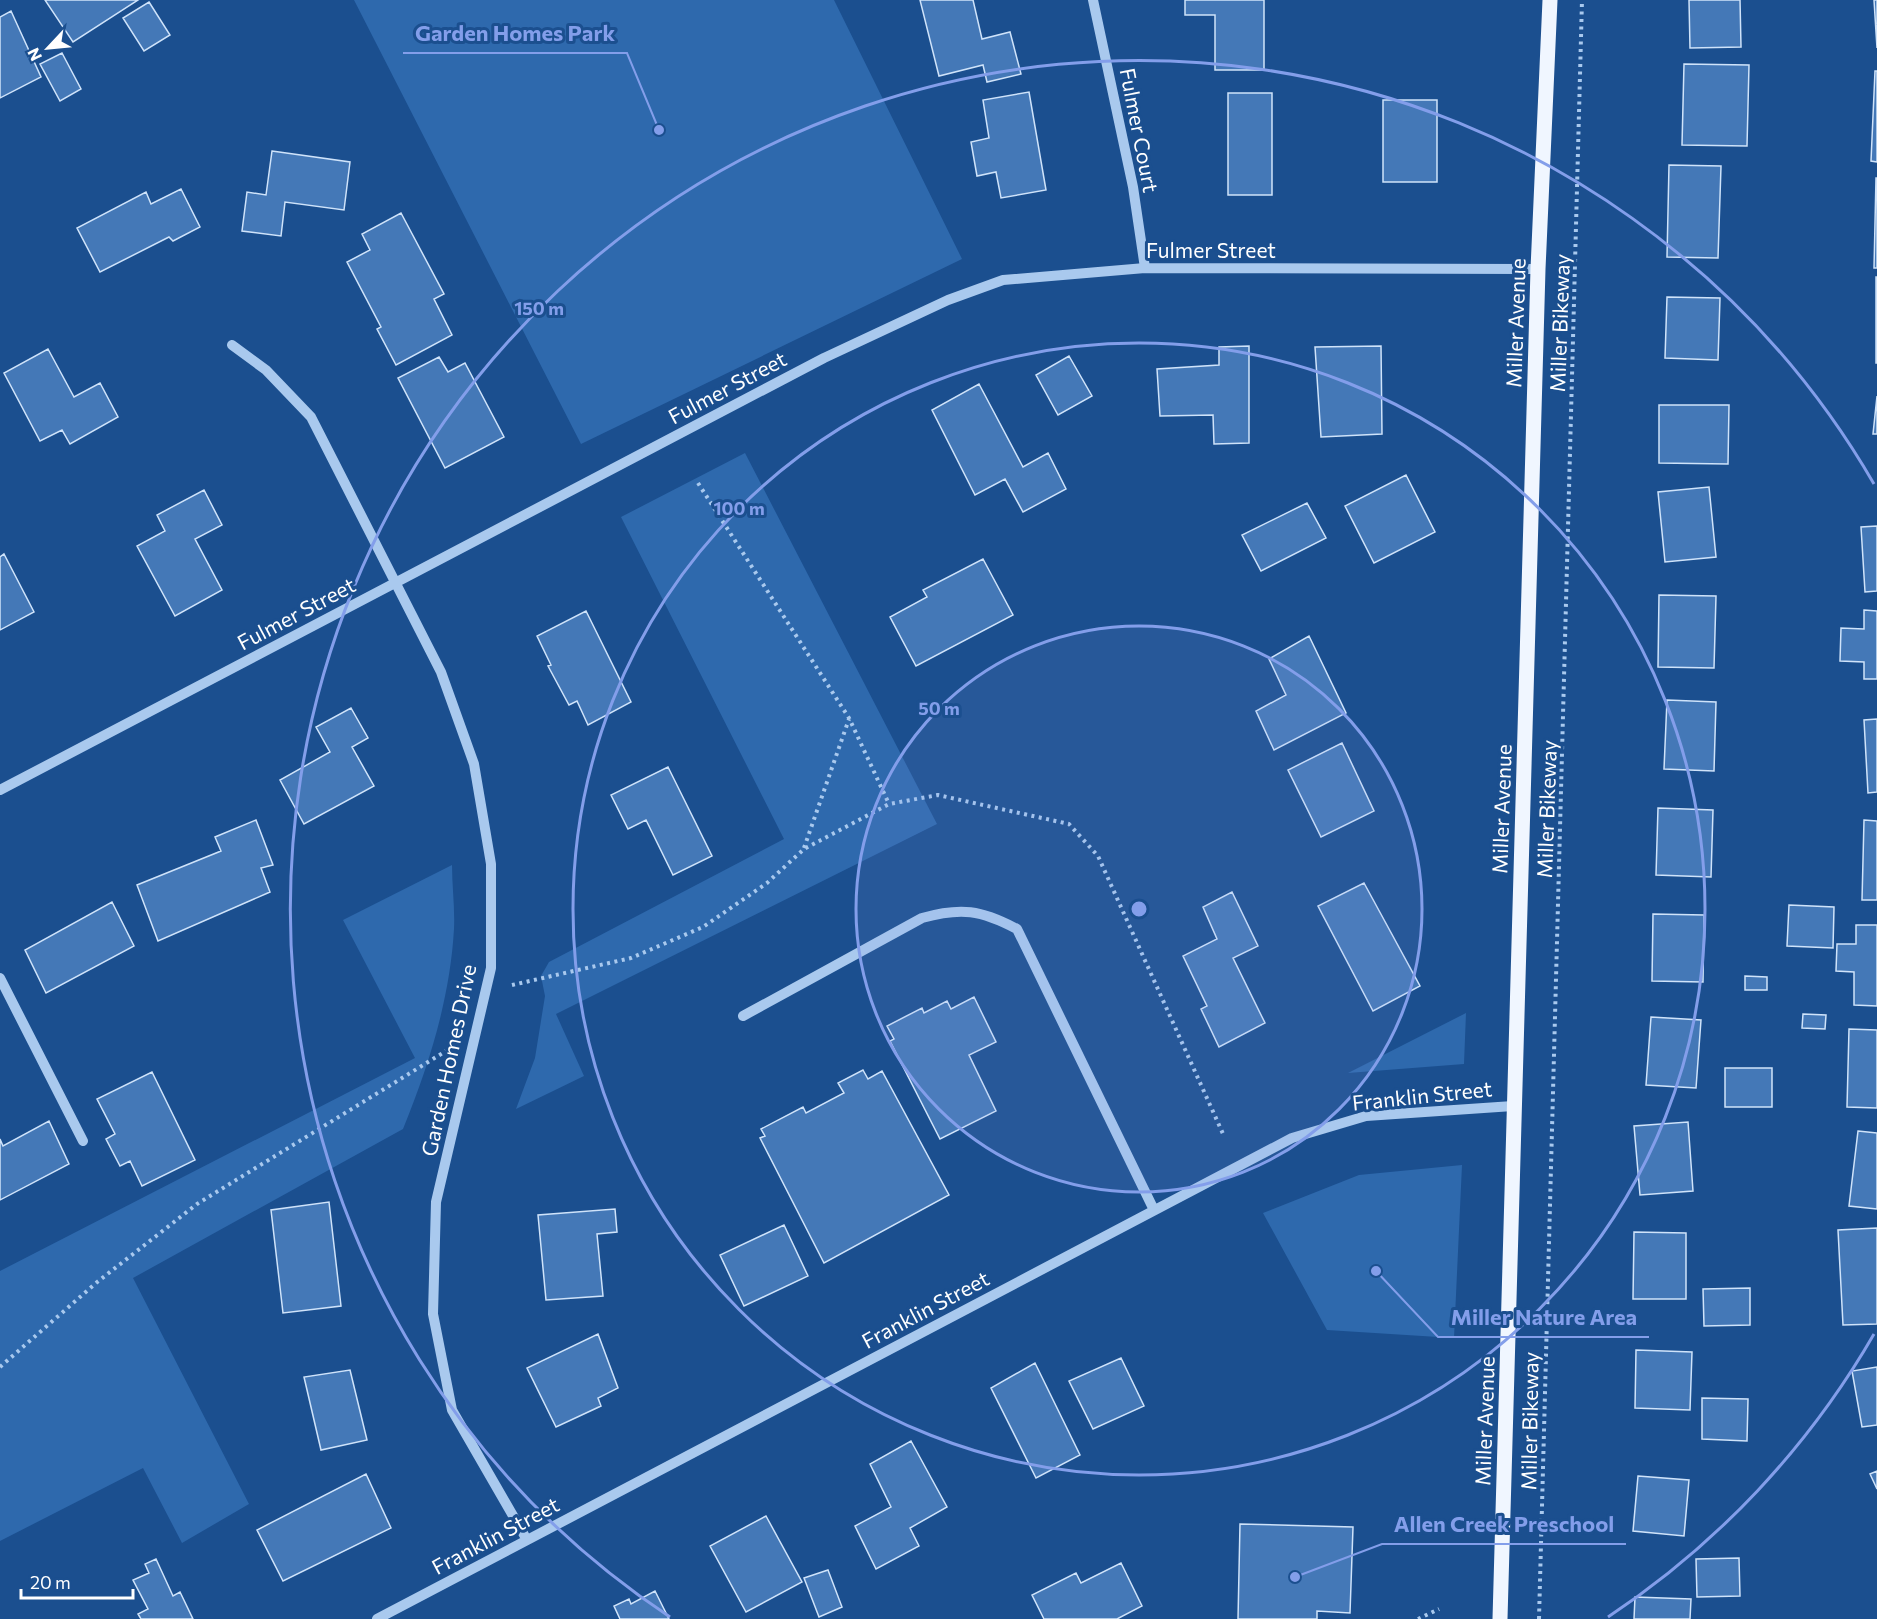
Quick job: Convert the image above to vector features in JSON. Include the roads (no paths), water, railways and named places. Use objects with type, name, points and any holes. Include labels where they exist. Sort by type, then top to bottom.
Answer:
[{"type":"main road","name":"Miller Avenue","points":[[1500,1619],[1538,269],[1550,0]]},
{"type":"street","name":"Fulmer Court","points":[[1093,0],[1133,187],[1145,268]]},
{"type":"street","name":"Fulmer Street","points":[[0,790],[824,358],[948,300],[1003,280],[1145,268],[1538,269]]},
{"type":"street","name":"Garden Homes Drive","points":[[232,345],[266,370],[311,417],[394,584],[441,672],[474,764],[491,864],[491,968],[436,1202],[434,1314],[452,1410],[527,1540]]},
{"type":"street","points":[[743,1016],[922,918],[947,911],[968,910],[996,918],[1017,929],[1154,1210]]},
{"type":"street","points":[[0,978],[83,1141]]},
{"type":"street","name":"Franklin Street","points":[[376,1619],[1292,1138],[1366,1116],[1513,1106]]},
{"type":"place","name":"Garden Homes Park","points":[[659,130]]},
{"type":"place","name":"Miller Nature Area","points":[[1376,1271]]},
{"type":"place","name":"Allen Creek Preschool","points":[[1295,1577]]}]
